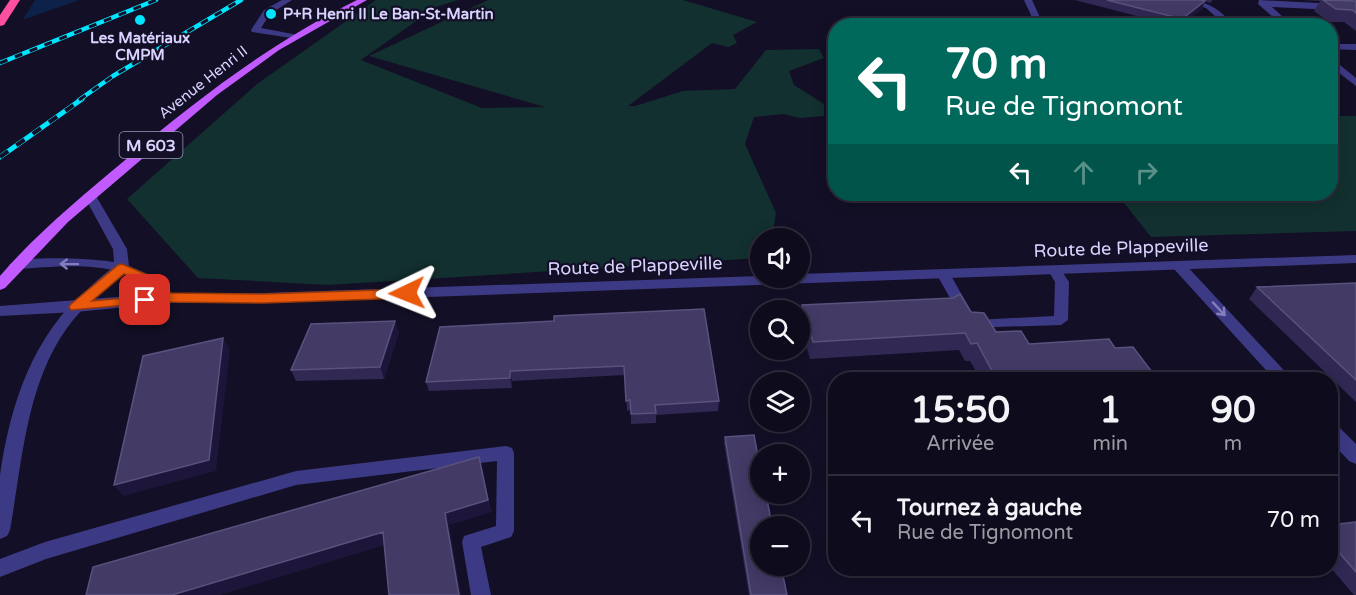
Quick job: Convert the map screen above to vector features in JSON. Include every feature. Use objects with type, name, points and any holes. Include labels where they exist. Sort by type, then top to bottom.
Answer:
[{"type":"highway","points":[[0,23],[15,0]]},
{"type":"main road","name":"Avenue Henri II","points":[[0,285],[16,265],[90,196],[212,94],[264,56],[363,0]]},
{"type":"street","points":[[288,0],[267,12],[255,30],[295,37]]},
{"type":"street","points":[[1261,2],[1356,8]]},
{"type":"street","points":[[1261,2],[1280,18]]},
{"type":"street","points":[[1338,67],[1356,83]]},
{"type":"street","points":[[90,196],[120,249],[122,268]]},
{"type":"street","name":"Route de Plappeville","points":[[0,311],[76,307],[167,298],[264,298],[1356,259]]},
{"type":"street","points":[[16,265],[76,264],[122,268],[153,282],[167,298]]},
{"type":"street","points":[[1179,266],[1278,372]]},
{"type":"street","points":[[0,530],[29,384],[54,334],[76,307],[122,268]]},
{"type":"street","points":[[1338,437],[1356,456]]},
{"type":"lane","points":[[1028,0],[1036,18]]},
{"type":"lane","points":[[1184,0],[1209,6],[1223,18]]},
{"type":"lane","points":[[1338,46],[1356,47]]},
{"type":"lane","points":[[944,275],[972,325],[1061,320],[1062,282],[1054,270]]},
{"type":"lane","points":[[0,568],[45,550],[296,478],[506,453],[505,531],[471,542],[481,595]]},
{"type":"green space","points":[[376,0],[458,0],[436,7],[361,60],[482,108],[545,107],[369,56],[488,0],[683,0],[757,22],[733,35],[737,43],[728,47],[712,43],[628,106],[635,106],[683,91],[735,89],[766,50],[819,49],[824,58],[789,71],[794,85],[824,104],[824,116],[800,118],[783,114],[754,117],[745,144],[776,213],[774,228],[750,228],[750,259],[328,285],[198,278],[127,199],[257,84]]},
{"type":"green space","points":[[1338,116],[1356,116],[1356,231],[1151,237],[1123,201],[1338,201]]},
{"type":"water","points":[[0,0],[79,0],[0,28]]},
{"type":"pier","points":[[0,0],[35,0],[20,24],[0,31]]},
{"type":"building","points":[[1107,0],[1205,1],[1183,18]]},
{"type":"building","points":[[1323,0],[1356,1],[1356,13],[1352,10],[1336,9]]},
{"type":"building","points":[[1356,283],[1356,380],[1257,287]]},
{"type":"building","points":[[960,294],[971,312],[984,313],[996,332],[1021,331],[1029,344],[1109,339],[1115,348],[1133,347],[1152,372],[993,372],[977,343],[971,344],[965,333],[813,342],[810,332],[810,305],[953,298]]},
{"type":"building","points":[[704,309],[719,401],[655,405],[656,413],[631,414],[630,400],[626,401],[624,366],[510,371],[510,378],[426,382],[440,327],[554,321],[554,316]]},
{"type":"building","points":[[395,321],[380,367],[291,370],[311,324]]},
{"type":"building","points":[[223,338],[209,460],[114,485],[143,356]]},
{"type":"building","points":[[754,435],[756,444],[750,444],[750,504],[768,504],[770,516],[750,516],[750,576],[783,576],[787,595],[751,595],[725,437]]},
{"type":"building","points":[[479,457],[488,500],[445,513],[459,595],[389,595],[383,532],[172,595],[86,595],[93,567]]},
{"type":"building","points":[[1356,522],[1356,572],[1338,551],[1338,524]]},
{"type":"railway","points":[[0,63],[156,0]]},
{"type":"railway","points":[[79,100],[113,76],[241,0]]},
{"type":"railway","points":[[0,157],[82,99]]},
{"type":"place","name":"P+R Henri II Le Ban-St-Martin","points":[[271,14]]},
{"type":"place","name":"Les Matériaux CMPM","points":[[140,20]]},
{"type":"route","points":[[145,300],[76,307],[122,268],[153,282],[167,298],[264,298],[407,293]]}]
